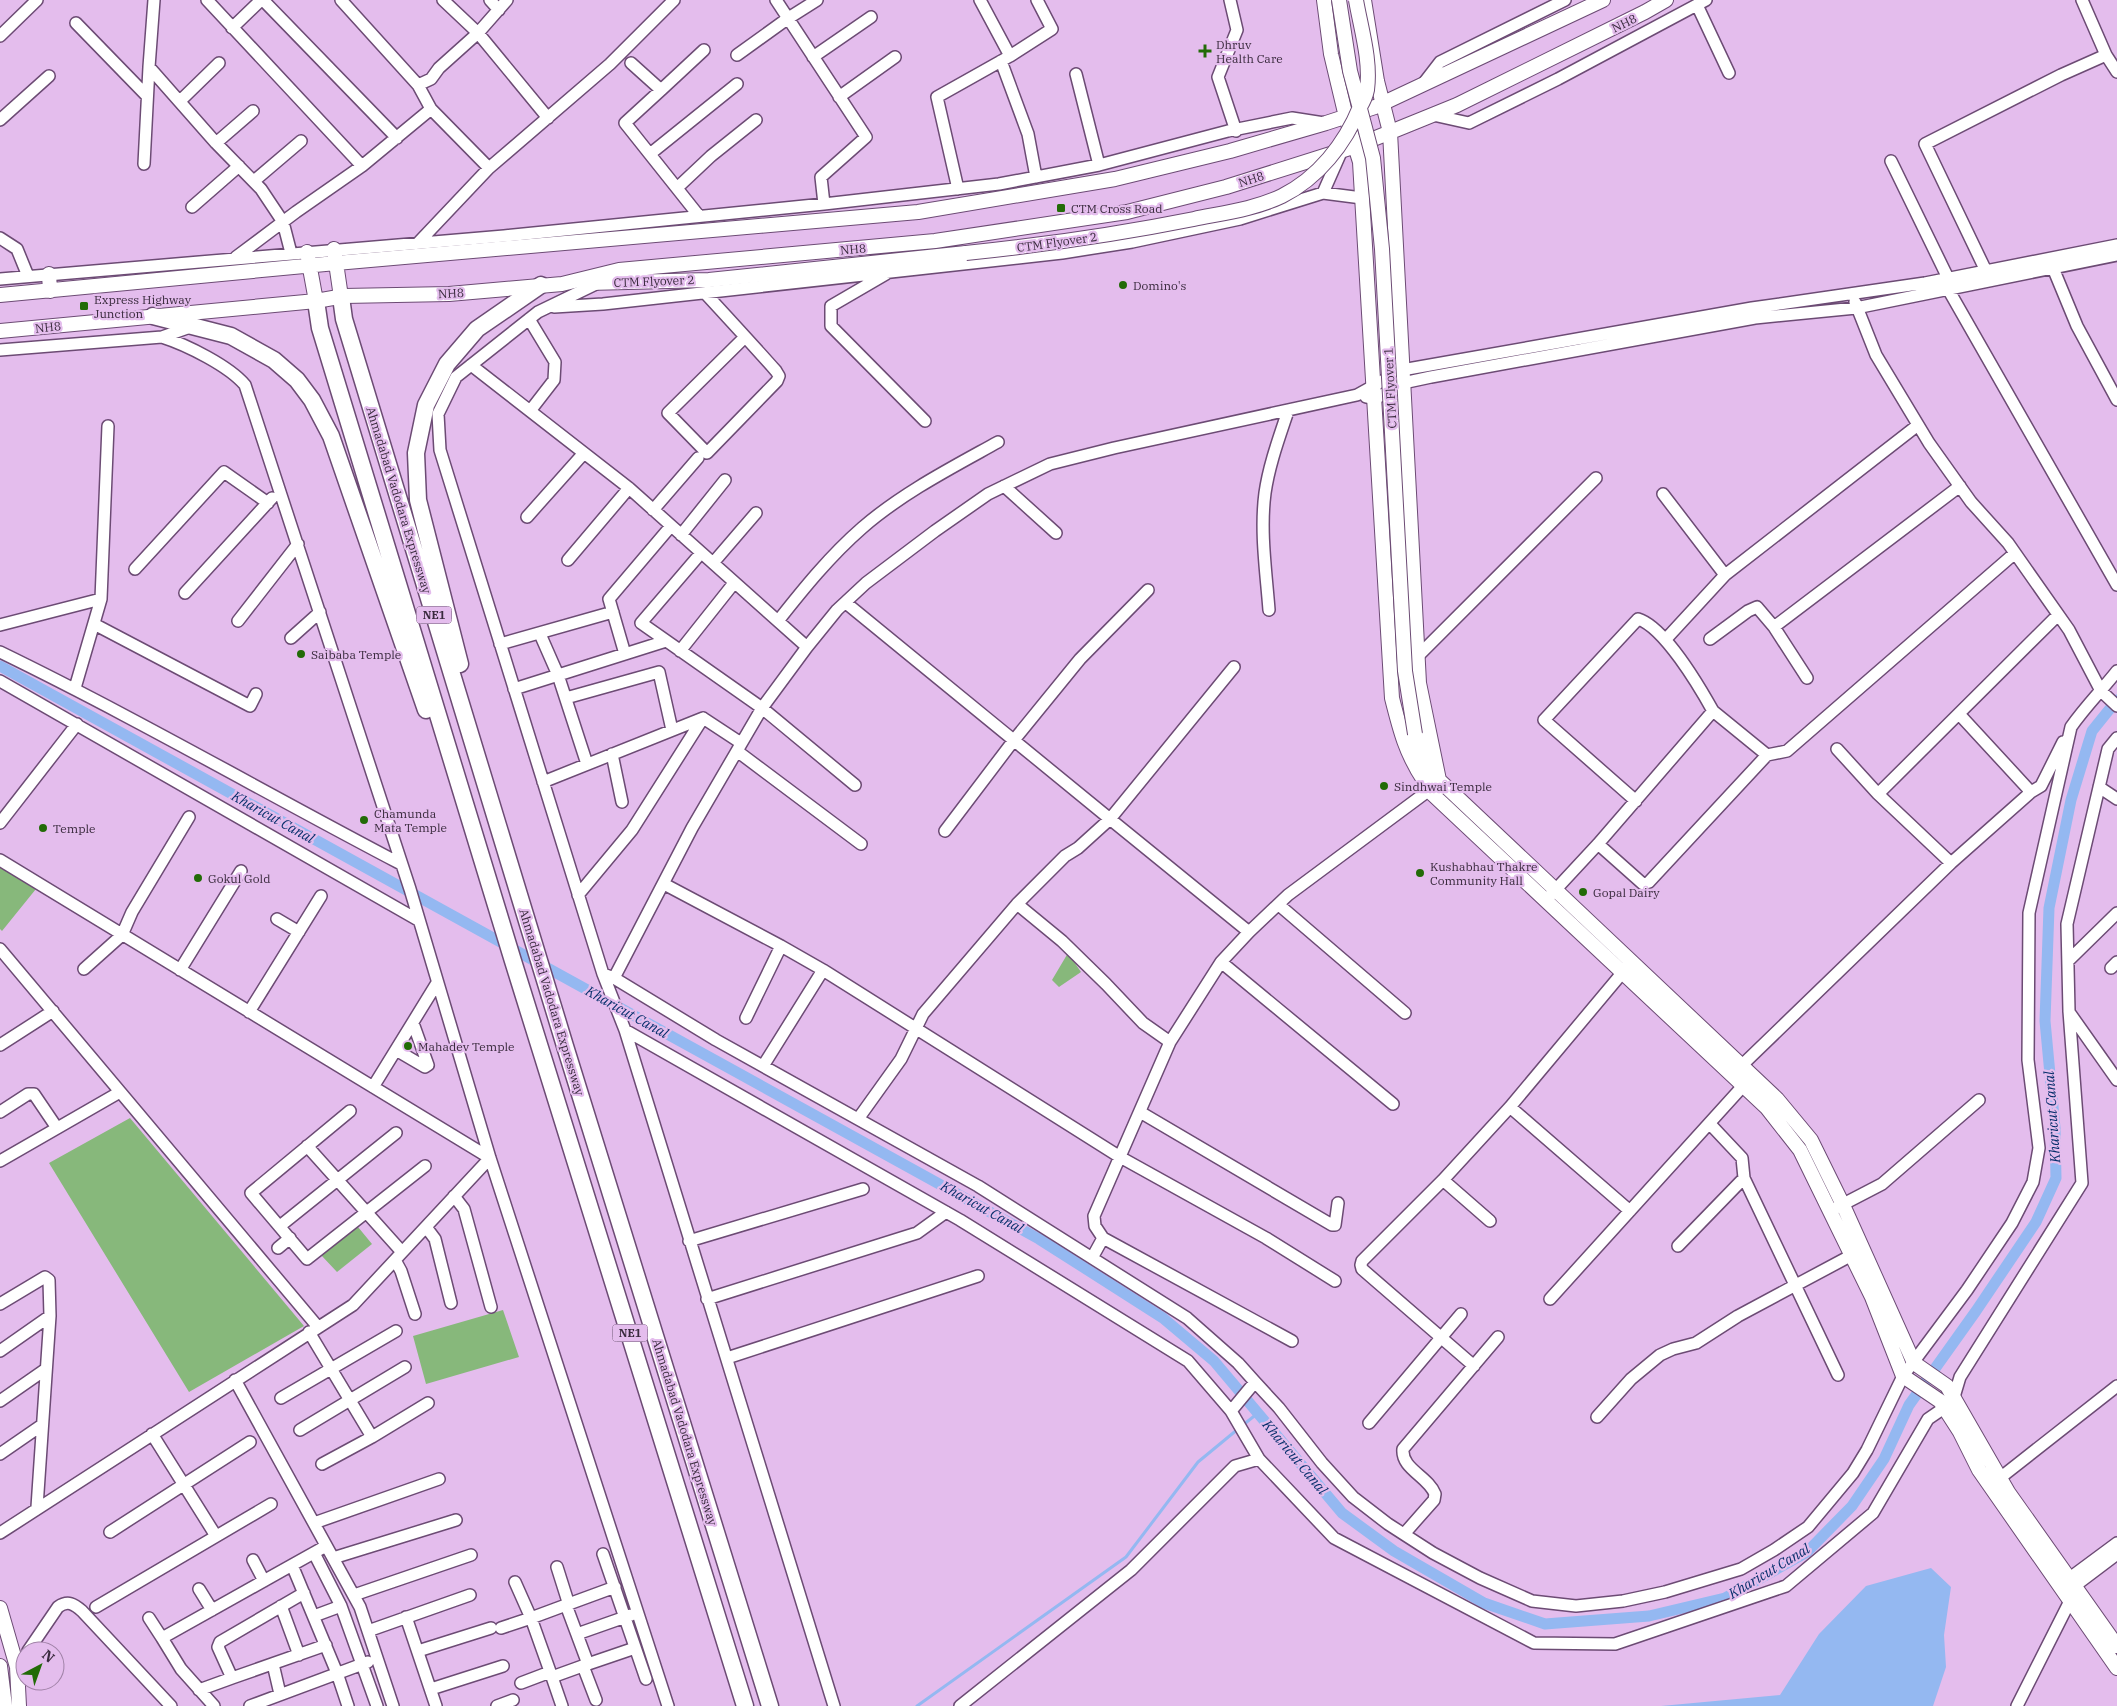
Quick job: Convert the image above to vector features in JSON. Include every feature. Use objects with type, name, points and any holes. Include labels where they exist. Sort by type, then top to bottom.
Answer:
[{"type":"highway","points":[[468,726],[462,672],[418,500],[416,453],[426,405],[447,364],[477,329],[541,286]]},
{"type":"highway","name":"Ahmadabad Vadodara Expressway","points":[[341,297],[344,319],[770,1706]]},
{"type":"highway","name":"Ahmadabad Vadodara Expressway","points":[[316,301],[323,337],[513,961],[745,1706]]},
{"type":"highway","points":[[153,316],[231,336],[274,360],[296,380],[312,400],[331,436],[440,751],[460,787]]},
{"type":"main road","points":[[1324,0],[1331,54],[1346,117],[1360,162],[1392,698],[1403,741],[1412,763],[1430,784],[1474,823],[1556,889],[1633,961],[1737,1070],[1743,1086],[1767,1108],[1800,1150],[1836,1208],[1916,1364],[1946,1398],[2000,1478],[2117,1668]]},
{"type":"main road","name":"CTM Flyover 1","points":[[1339,0],[1350,71],[1374,158],[1382,249],[1406,670],[1415,734],[1430,784]]},
{"type":"main road","name":"CTM Flyover 2","points":[[562,284],[709,280],[1064,242],[1130,232],[1244,208],[1282,196],[1306,180],[1325,163],[1342,142],[1355,120],[1367,91],[1368,64],[1356,0]]},
{"type":"main road","points":[[1364,0],[1382,104],[1390,132],[1418,683],[1430,784]]},
{"type":"main road","points":[[0,295],[50,291],[308,258],[914,212],[1115,179],[1230,151],[1346,117],[1382,104],[1603,0]]},
{"type":"main road","name":"NH8","points":[[4,331],[341,297],[448,294],[562,284],[619,270],[935,241],[1127,212],[1226,187],[1356,146],[1433,115],[1666,0]]},
{"type":"main road","points":[[335,256],[341,297]]},
{"type":"main road","points":[[308,258],[316,301]]},
{"type":"main road","points":[[49,274],[50,291]]},
{"type":"main road","points":[[1474,823],[1546,900],[1623,973],[1737,1070],[1777,1099],[1811,1140],[1852,1255],[1907,1378],[1946,1398],[1979,1470],[2068,1589],[2117,1646]]},
{"type":"main road","points":[[0,1608],[15,1661]]},
{"type":"main road","points":[[0,1666],[5,1706]]},
{"type":"main road","points":[[18,1691],[19,1706]]},
{"type":"street","points":[[0,36],[37,0]]},
{"type":"street","points":[[144,164],[148,67],[154,0]]},
{"type":"street","points":[[207,0],[362,166]]},
{"type":"street","points":[[232,28],[262,0],[397,138]]},
{"type":"street","points":[[341,0],[418,85],[431,109],[489,168]]},
{"type":"street","points":[[443,0],[478,33],[548,118]]},
{"type":"street","points":[[490,0],[499,10]]},
{"type":"street","points":[[418,85],[431,79],[439,68],[478,33],[507,0]]},
{"type":"street","points":[[418,243],[489,168],[610,64],[674,0]]},
{"type":"street","points":[[776,0],[866,137],[820,177],[824,204]]},
{"type":"street","points":[[738,56],[787,19],[817,0]]},
{"type":"street","points":[[980,0],[1006,58],[1028,134],[1036,177]]},
{"type":"street","points":[[958,189],[936,97],[1006,58],[1052,29],[1037,0]]},
{"type":"street","points":[[1230,0],[1237,30],[1218,77],[1236,131]]},
{"type":"street","points":[[1422,86],[1440,62],[1565,0]]},
{"type":"street","points":[[2082,0],[2106,55],[2117,72]]},
{"type":"street","points":[[1433,115],[1469,123],[1558,79],[1701,3],[1728,73]]},
{"type":"street","points":[[813,57],[871,17]]},
{"type":"street","points":[[76,22],[147,96]]},
{"type":"street","points":[[699,216],[625,123],[704,50]]},
{"type":"street","points":[[1986,270],[1925,144],[2060,75],[2106,55]]},
{"type":"street","points":[[839,96],[895,57]]},
{"type":"street","points":[[180,101],[219,63]]},
{"type":"street","points":[[631,63],[661,90]]},
{"type":"street","points":[[148,67],[216,143],[261,188],[282,222],[291,253]]},
{"type":"street","points":[[1076,74],[1099,166]]},
{"type":"street","points":[[0,120],[49,76]]},
{"type":"street","points":[[650,154],[737,84]]},
{"type":"street","points":[[234,258],[362,166],[431,109]]},
{"type":"street","points":[[216,143],[254,110]]},
{"type":"street","points":[[335,256],[418,243],[824,204],[958,189],[1099,166],[1292,118],[1326,123]]},
{"type":"street","points":[[677,188],[711,156],[756,120]]},
{"type":"street","points":[[254,181],[301,141]]},
{"type":"street","points":[[1323,193],[1342,150]]},
{"type":"street","points":[[1891,161],[1948,283],[2117,585]]},
{"type":"street","points":[[192,207],[239,166]]},
{"type":"street","points":[[546,308],[608,303],[1062,253],[1132,242],[1240,219],[1323,193],[1362,198]]},
{"type":"street","points":[[912,194],[914,212]]},
{"type":"street","points":[[0,238],[17,249],[28,276]]},
{"type":"street","points":[[1403,376],[1755,318],[1856,308],[1948,283],[1986,270],[2117,245]]},
{"type":"street","points":[[0,278],[291,253],[308,258]]},
{"type":"street","points":[[608,976],[664,884],[692,828],[762,708],[807,647],[846,603],[866,584],[935,531],[988,494],[1050,464],[1114,448],[1374,393],[1403,376],[1752,308],[1853,293],[1948,283],[2053,268],[2117,255]]},
{"type":"street","points":[[2053,268],[2077,326],[2117,400]]},
{"type":"street","points":[[890,272],[832,306],[831,326],[925,421]]},
{"type":"street","points":[[598,283],[529,318],[456,377],[438,414],[440,450],[578,895],[608,976],[625,1030],[834,1706]]},
{"type":"street","points":[[705,292],[745,337],[779,376],[777,381],[707,453],[668,413],[745,337]]},
{"type":"street","points":[[1853,293],[1856,308],[1876,355],[1918,424],[1960,486],[2015,553],[2069,630],[2102,692],[2117,706]]},
{"type":"street","points":[[529,318],[555,362],[554,380],[530,411]]},
{"type":"street","points":[[4,331],[5,350],[162,337],[193,326]]},
{"type":"street","points":[[162,337],[175,341],[228,369],[246,385],[410,892],[490,1158],[668,1706]]},
{"type":"street","points":[[471,365],[629,488],[807,647]]},
{"type":"street","points":[[1269,610],[1264,551],[1265,494],[1270,465],[1288,411]]},
{"type":"street","points":[[1666,639],[1725,575],[1918,424]]},
{"type":"street","points":[[75,688],[101,599],[108,426]]},
{"type":"street","points":[[778,621],[812,577],[864,527],[926,482],[998,442]]},
{"type":"street","points":[[527,517],[584,453]]},
{"type":"street","points":[[654,510],[698,458]]},
{"type":"street","points":[[134,569],[224,472],[268,503]]},
{"type":"street","points":[[1418,657],[1596,478]]},
{"type":"street","points":[[681,535],[725,480]]},
{"type":"street","points":[[1004,486],[1056,533]]},
{"type":"street","points":[[1774,627],[1960,486]]},
{"type":"street","points":[[568,560],[629,488]]},
{"type":"street","points":[[185,593],[280,489]]},
{"type":"street","points":[[1663,494],[1725,575]]},
{"type":"street","points":[[713,564],[756,513]]},
{"type":"street","points":[[624,654],[609,599],[671,526]]},
{"type":"street","points":[[238,620],[298,544]]},
{"type":"street","points":[[702,553],[641,624],[762,708],[855,785]]},
{"type":"street","points":[[1598,844],[1643,884],[1649,882],[1767,755],[1787,751],[2015,553]]},
{"type":"street","points":[[680,651],[734,582]]},
{"type":"street","points":[[945,831],[1014,740],[1080,659],[1148,590]]},
{"type":"street","points":[[0,625],[101,599]]},
{"type":"street","points":[[846,603],[1249,932]]},
{"type":"street","points":[[1710,639],[1748,610],[1758,607],[1774,627],[1807,678]]},
{"type":"street","points":[[290,638],[320,612]]},
{"type":"street","points":[[500,644],[613,612]]},
{"type":"street","points":[[1878,794],[2058,615]]},
{"type":"street","points":[[1636,801],[1544,720],[1638,618],[1646,621],[1666,639],[1713,711],[1767,755]]},
{"type":"street","points":[[94,624],[250,706],[256,694]]},
{"type":"street","points":[[540,634],[558,675],[587,764]]},
{"type":"street","points":[[514,689],[666,641]]},
{"type":"street","points":[[0,652],[75,688],[268,794],[401,864]]},
{"type":"street","points":[[858,1119],[901,1059],[924,1014],[1017,904],[1065,856],[1078,848],[1110,820],[1234,667]]},
{"type":"street","points":[[1737,1070],[1951,863],[2030,792],[2041,786],[2071,727],[2090,702],[2102,692],[2117,671]]},
{"type":"street","points":[[566,698],[659,672],[672,730]]},
{"type":"street","points":[[0,681],[418,920]]},
{"type":"street","points":[[1546,900],[1636,801],[1713,711]]},
{"type":"street","points":[[1959,714],[2030,792]]},
{"type":"street","points":[[543,782],[703,718]]},
{"type":"street","points":[[578,895],[632,830],[703,718]]},
{"type":"street","points":[[703,718],[861,844]]},
{"type":"street","points":[[0,823],[77,724]]},
{"type":"street","points":[[608,976],[716,1040],[978,1186],[1187,1318],[1255,1382],[1279,1408],[1322,1464],[1353,1497],[1404,1534],[1480,1578],[1532,1601],[1576,1606],[1624,1600],[1665,1592],[1742,1569],[1808,1527],[1854,1473],[1923,1349],[1968,1290],[2012,1223],[2033,1182],[2039,1148],[2028,1060],[2029,914],[2071,727]]},
{"type":"street","points":[[625,1030],[946,1212],[1188,1361],[1231,1410],[1259,1459],[1334,1538],[1534,1643],[1615,1644],[1786,1586],[1873,1513],[1928,1419],[1946,1398],[1960,1377],[2082,1183],[2069,1011],[2067,924],[2108,749],[2117,738]]},
{"type":"street","points":[[1837,749],[1878,794],[1951,863]]},
{"type":"street","points":[[612,754],[622,802]]},
{"type":"street","points":[[1292,1341],[1102,1238],[1095,1226],[1094,1216],[1170,1042],[1221,962],[1249,932],[1288,896],[1430,784]]},
{"type":"street","points":[[2099,786],[2117,799]]},
{"type":"street","points":[[84,969],[122,935],[132,912],[189,817]]},
{"type":"street","points":[[0,860],[490,1158]]},
{"type":"street","points":[[180,970],[241,872]]},
{"type":"street","points":[[664,884],[823,970],[1120,1157],[1266,1238],[1335,1281]]},
{"type":"street","points":[[249,1012],[321,896]]},
{"type":"street","points":[[1017,904],[1062,941],[1143,1023],[1170,1042]]},
{"type":"street","points":[[1279,905],[1406,1014]]},
{"type":"street","points":[[2068,962],[2117,913]]},
{"type":"street","points":[[277,919],[298,932]]},
{"type":"street","points":[[746,1018],[781,946]]},
{"type":"street","points":[[0,949],[120,1092],[314,1330],[331,1369],[372,1437]]},
{"type":"street","points":[[1474,1366],[1360,1265],[1443,1180],[1510,1107],[1633,961]]},
{"type":"street","points":[[1221,962],[1393,1104]]},
{"type":"street","points":[[763,1066],[823,970]]},
{"type":"street","points":[[373,1087],[437,983]]},
{"type":"street","points":[[0,1043],[53,1011]]},
{"type":"street","points":[[2069,1011],[2117,1080]]},
{"type":"street","points":[[396,1050],[424,1067],[428,1065],[413,1023]]},
{"type":"street","points":[[1550,1299],[1743,1086]]},
{"type":"street","points":[[0,1161],[120,1092]]},
{"type":"street","points":[[0,1112],[28,1094],[34,1094],[57,1128]]},
{"type":"street","points":[[1836,1208],[1882,1184],[1979,1100]]},
{"type":"street","points":[[1510,1107],[1630,1211]]},
{"type":"street","points":[[350,1111],[252,1193],[307,1259],[425,1166]]},
{"type":"street","points":[[1140,1112],[1332,1225],[1335,1225],[1338,1203]]},
{"type":"street","points":[[1710,1124],[1742,1158],[1744,1178],[1838,1375]]},
{"type":"street","points":[[280,1226],[396,1133]]},
{"type":"street","points":[[307,1146],[366,1212],[398,1256],[414,1314]]},
{"type":"street","points":[[0,1533],[37,1507],[353,1305],[490,1158]]},
{"type":"street","points":[[1678,1246],[1744,1178]]},
{"type":"street","points":[[1443,1180],[1490,1221]]},
{"type":"street","points":[[689,1241],[863,1189]]},
{"type":"street","points":[[454,1196],[464,1209],[490,1307]]},
{"type":"street","points":[[707,1298],[917,1233],[946,1212]]},
{"type":"street","points":[[426,1227],[435,1239],[451,1303]]},
{"type":"street","points":[[278,1248],[290,1238]]},
{"type":"street","points":[[1092,1258],[1102,1238]]},
{"type":"street","points":[[1597,1417],[1631,1379],[1660,1356],[1673,1349],[1696,1343],[1738,1316],[1852,1255]]},
{"type":"street","points":[[727,1358],[978,1276]]},
{"type":"street","points":[[0,1304],[45,1277],[49,1280],[50,1316],[37,1507]]},
{"type":"street","points":[[1369,1423],[1461,1314]]},
{"type":"street","points":[[0,1351],[50,1316]]},
{"type":"street","points":[[282,1398],[396,1331]]},
{"type":"street","points":[[1404,1534],[1434,1500],[1435,1494],[1424,1478],[1406,1464],[1402,1457],[1403,1449],[1498,1337]]},
{"type":"street","points":[[300,1430],[405,1367]]},
{"type":"street","points":[[0,1401],[46,1369]]},
{"type":"street","points":[[236,1380],[360,1607],[393,1706]]},
{"type":"street","points":[[1231,1410],[1255,1382]]},
{"type":"street","points":[[2000,1478],[2117,1386]]},
{"type":"street","points":[[322,1464],[372,1437],[428,1402]]},
{"type":"street","points":[[0,1454],[42,1425]]},
{"type":"street","points":[[152,1434],[216,1536]]},
{"type":"street","points":[[110,1532],[250,1442]]},
{"type":"street","points":[[960,1706],[1131,1570],[1235,1466],[1259,1459]]},
{"type":"street","points":[[314,1523],[438,1479]]},
{"type":"street","points":[[96,1607],[271,1504]]},
{"type":"street","points":[[333,1558],[456,1520]]},
{"type":"street","points":[[2017,1706],[2068,1589],[2117,1542]]},
{"type":"street","points":[[162,1638],[326,1546]]},
{"type":"street","points":[[314,1553],[341,1606],[377,1706]]},
{"type":"street","points":[[603,1554],[646,1680]]},
{"type":"street","points":[[2068,1589],[2117,1554]]},
{"type":"street","points":[[354,1595],[471,1555]]},
{"type":"street","points":[[253,1560],[264,1581]]},
{"type":"street","points":[[292,1565],[337,1673],[344,1705]]},
{"type":"street","points":[[557,1568],[596,1700]]},
{"type":"street","points":[[515,1582],[531,1618],[562,1706]]},
{"type":"street","points":[[418,1651],[531,1618],[615,1587]]},
{"type":"street","points":[[199,1589],[212,1610]]},
{"type":"street","points":[[232,1678],[218,1647],[220,1642],[304,1593]]},
{"type":"street","points":[[368,1631],[470,1595]]},
{"type":"street","points":[[35,1641],[58,1607],[63,1603],[69,1603],[82,1611],[171,1706]]},
{"type":"street","points":[[281,1606],[299,1654]]},
{"type":"street","points":[[314,1616],[341,1606]]},
{"type":"street","points":[[577,1634],[638,1613]]},
{"type":"street","points":[[149,1618],[181,1669],[214,1706]]},
{"type":"street","points":[[406,1618],[436,1706]]},
{"type":"street","points":[[199,1690],[326,1645]]},
{"type":"street","points":[[521,1683],[586,1665],[636,1648]]},
{"type":"street","points":[[250,1706],[377,1658]]},
{"type":"street","points":[[272,1664],[280,1694]]},
{"type":"street","points":[[431,1689],[502,1666]]},
{"type":"street","points":[[497,1706],[513,1700]]},
{"type":"green space","points":[[0,860],[40,884],[2,931],[0,929]]},
{"type":"green space","points":[[1068,953],[1081,972],[1059,987],[1052,980]]},
{"type":"green space","points":[[130,1118],[304,1326],[189,1392],[49,1163]]},
{"type":"green space","points":[[358,1227],[372,1244],[337,1272],[321,1255]]},
{"type":"green space","points":[[503,1310],[519,1357],[426,1384],[413,1336]]},
{"type":"water","points":[[1931,1568],[1951,1587],[1944,1635],[1946,1667],[1933,1706],[1661,1706],[1780,1695],[1819,1634],[1866,1586]]},
{"type":"waterway","name":"Kharicut Canal","points":[[0,666],[1039,1239],[1163,1318],[1214,1361],[1342,1513],[1394,1551],[1484,1603],[1545,1624],[1649,1616],[1725,1598],[1807,1552],[1852,1506],[1884,1459],[1909,1405],[2036,1222],[2056,1178],[2055,1128],[2045,1021],[2049,908],[2071,800],[2092,731],[2117,700]]},
{"type":"waterway","points":[[1243,1425],[1258,1413]]},
{"type":"waterway","points":[[917,1706],[1126,1557],[1198,1462],[1238,1429]]},
{"type":"place","name":"Dhruv Health Care","points":[[1205,51]]},
{"type":"place","name":"CTM Cross Road","points":[[1061,208]]},
{"type":"place","name":"Domino's","points":[[1123,285]]},
{"type":"place","name":"Express Highway Junction","points":[[84,306]]},
{"type":"place","name":"Saibaba Temple","points":[[301,654]]},
{"type":"place","name":"Sindhwai Temple","points":[[1384,786]]},
{"type":"place","name":"Chamunda Mata Temple","points":[[364,820]]},
{"type":"place","name":"Temple","points":[[43,828]]},
{"type":"place","name":"Kushabhau Thakre Community Hall","points":[[1420,873]]},
{"type":"place","name":"Gokul Gold","points":[[198,878]]},
{"type":"place","name":"Gopal Dairy","points":[[1583,892]]},
{"type":"place","name":"Mahadev Temple","points":[[408,1046]]}]
